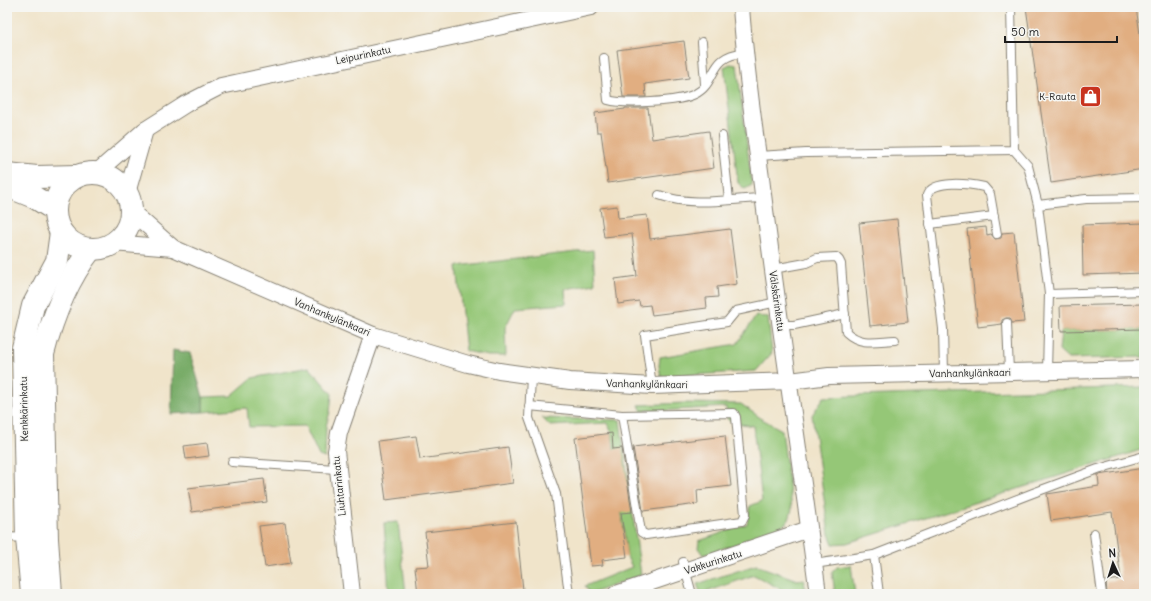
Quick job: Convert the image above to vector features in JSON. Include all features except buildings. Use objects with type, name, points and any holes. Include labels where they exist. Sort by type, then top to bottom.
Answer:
[{"type":"street","name":"Leipurinkatu","points":[[86,175],[145,130],[186,104],[221,86],[590,7]]},
{"type":"street","name":"Välskärinkatu","points":[[741,7],[744,52],[763,198],[777,302],[790,382],[818,594]]},
{"type":"street","points":[[86,175],[68,182],[61,190],[55,210],[56,221],[61,232],[69,240],[79,246],[91,249],[102,248],[113,243],[123,234],[129,224],[129,202],[145,130]]},
{"type":"street","points":[[7,174],[37,177],[86,175],[108,176],[114,179],[129,202]]},
{"type":"street","points":[[7,186],[34,197],[55,210]]},
{"type":"street","name":"Vanhankylänkaari","points":[[129,202],[173,248]]},
{"type":"street","name":"Kenkkärinkatu","points":[[32,594],[23,348],[33,306],[57,261],[61,232]]},
{"type":"street","name":"Vanhankylänkaari","points":[[113,243],[173,248],[373,335],[468,364],[531,376],[570,381],[652,386],[790,382],[829,376],[1144,369]]},
{"type":"street","name":"Kenkkärinkatu","points":[[51,594],[31,538],[43,354],[60,300],[75,270],[91,249]]},
{"type":"street","name":"Liuhtarinkatu","points":[[352,594],[336,468],[336,451],[339,433],[373,335]]},
{"type":"street","name":"Vakkurinkatu","points":[[616,594],[650,577],[809,529]]},
{"type":"lane","points":[[1011,7],[1014,150],[1028,166],[1038,205],[1049,294],[1047,371]]},
{"type":"lane","points":[[702,42],[705,84]]},
{"type":"lane","points":[[604,58],[608,100],[618,102],[668,100],[695,94],[705,84],[724,58],[735,53],[744,52]]},
{"type":"lane","points":[[722,136],[729,200]]},
{"type":"lane","points":[[758,156],[806,153],[1014,150]]},
{"type":"lane","points":[[944,373],[943,329],[927,195],[929,191],[934,186],[968,183],[984,187],[990,194],[997,234]]},
{"type":"lane","points":[[659,195],[670,199],[693,202],[763,198]]},
{"type":"lane","points":[[1038,205],[1086,199],[1144,198]]},
{"type":"lane","points":[[930,224],[994,216]]},
{"type":"lane","points":[[773,269],[806,263],[817,258],[836,257],[841,264],[846,332],[857,340],[863,342],[895,340]]},
{"type":"lane","points":[[1049,294],[1144,291]]},
{"type":"lane","points":[[652,386],[645,335],[727,322],[736,311],[777,302]]},
{"type":"lane","points":[[781,325],[794,325],[845,314]]},
{"type":"lane","points":[[1007,324],[1009,372]]},
{"type":"lane","points":[[531,376],[529,418],[556,494],[569,594]]},
{"type":"lane","points":[[529,406],[622,415],[734,413],[736,416],[745,515],[742,521],[646,535],[641,532],[622,415]]},
{"type":"lane","points":[[814,564],[874,555],[1098,469],[1144,456]]},
{"type":"lane","points":[[232,462],[336,468]]},
{"type":"lane","points":[[1094,533],[1102,594]]},
{"type":"lane","points":[[874,555],[879,594]]},
{"type":"lane","points":[[684,566],[692,594]]},
{"type":"green space","points":[[730,64],[737,65],[752,185],[745,189],[738,183],[724,67]]},
{"type":"green space","points":[[593,250],[595,284],[565,289],[566,304],[515,308],[505,328],[506,356],[488,356],[466,351],[457,266]]},
{"type":"green space","points":[[756,316],[768,317],[772,353],[756,371],[661,377],[659,366],[660,357],[737,344]]},
{"type":"green space","points":[[1144,329],[1144,357],[1068,359],[1059,351],[1061,331]]},
{"type":"green space","points":[[173,350],[190,353],[203,397],[203,412],[171,414]]},
{"type":"green space","points":[[309,367],[332,394],[330,412],[326,426],[325,458],[319,456],[305,426],[249,427],[247,408],[203,412],[203,397],[231,396],[252,378]]},
{"type":"green space","points":[[1144,387],[1144,449],[847,543],[833,544],[829,534],[812,415],[824,397]]},
{"type":"green space","points":[[684,403],[741,404],[762,419],[782,430],[792,509],[789,520],[778,530],[703,555],[698,548],[699,541],[747,524],[750,506],[762,501],[753,426],[736,423],[727,419],[726,407],[642,412],[639,405]]},
{"type":"green space","points":[[542,418],[620,420],[641,575],[590,594],[585,586],[632,567],[627,557],[612,433],[608,423],[550,426]]},
{"type":"green space","points":[[398,522],[406,594],[389,594],[384,523]]},
{"type":"green space","points":[[756,565],[797,580],[804,579],[806,594],[790,594],[754,575],[701,594],[697,584]]},
{"type":"green space","points":[[851,565],[855,594],[835,594],[832,572],[837,567]]},
{"type":"place","name":"K-Rauta","points":[[1091,96]]}]
